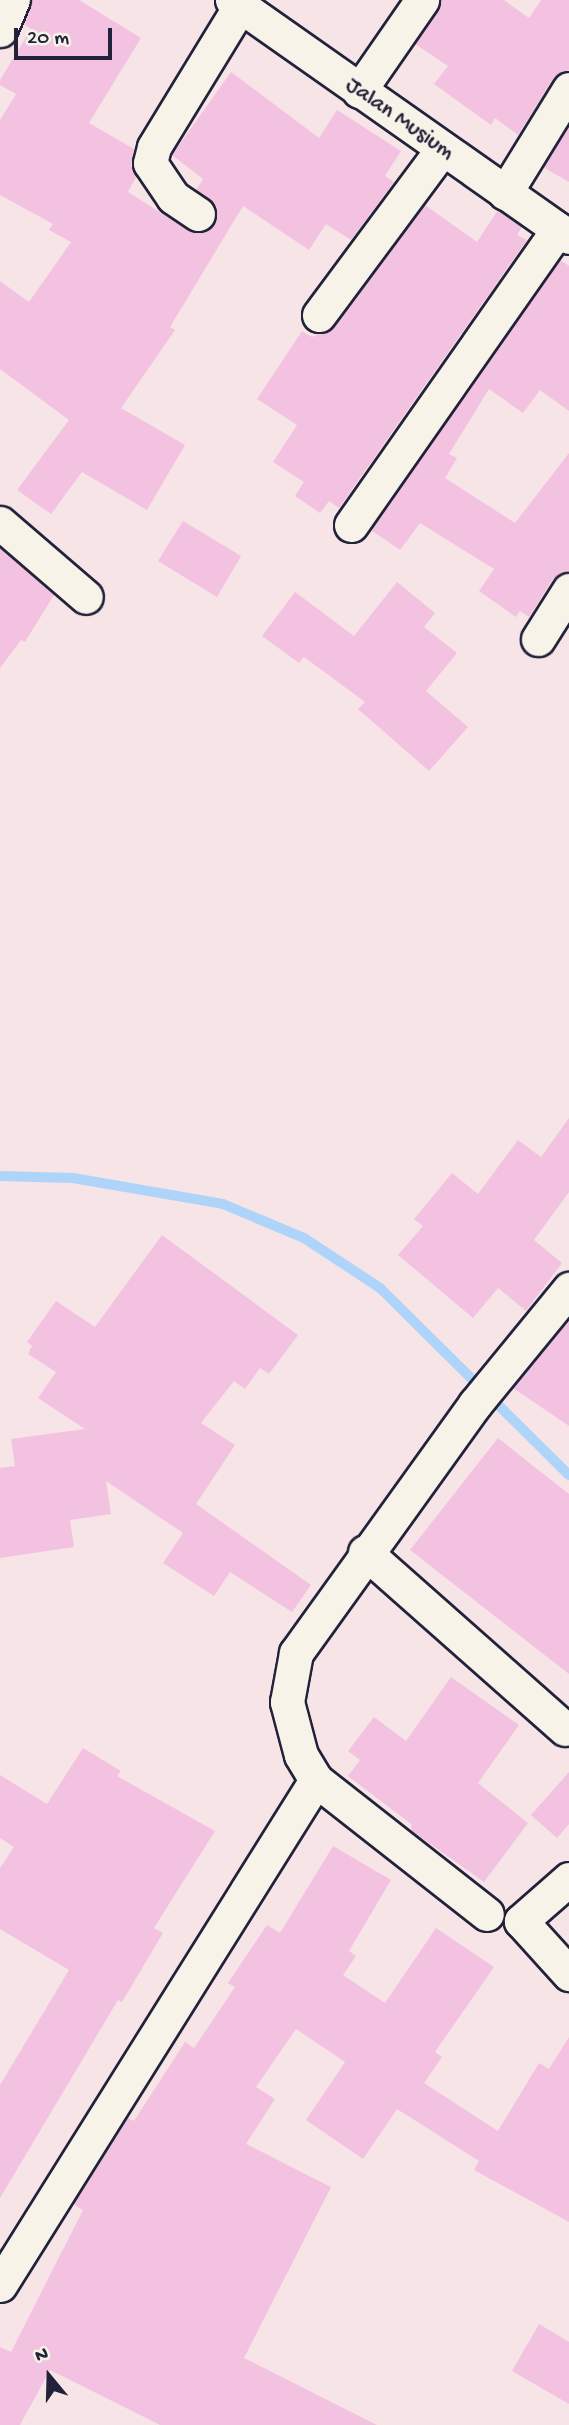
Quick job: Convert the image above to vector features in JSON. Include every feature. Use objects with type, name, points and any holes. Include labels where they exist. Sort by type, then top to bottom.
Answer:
[{"type":"street","points":[[0,30],[13,0]]},
{"type":"street","points":[[359,91],[422,0]]},
{"type":"street","points":[[198,214],[173,197],[150,163],[154,147],[236,3]]},
{"type":"street","name":"Jalan Musium","points":[[236,3],[442,151],[563,233]]},
{"type":"street","points":[[505,192],[569,89]]},
{"type":"street","points":[[318,315],[442,151]]},
{"type":"street","points":[[351,525],[563,233]]},
{"type":"street","points":[[0,523],[86,597]]},
{"type":"street","points":[[538,639],[569,590]]},
{"type":"street","points":[[487,1914],[316,1780],[300,1755],[287,1702],[296,1653],[366,1552],[475,1404],[569,1289]]},
{"type":"street","points":[[366,1552],[565,1729]]},
{"type":"street","points":[[0,2285],[316,1780]]},
{"type":"street","points":[[569,1879],[521,1921],[569,1974]]},
{"type":"building","points":[[32,0],[79,0],[141,38],[89,123],[134,149],[131,166],[136,177],[128,192],[188,230],[207,231],[214,224],[216,206],[196,190],[203,179],[172,155],[231,72],[319,138],[337,110],[401,151],[385,176],[394,182],[351,240],[326,224],[309,250],[243,206],[170,327],[175,330],[121,408],[185,445],[147,510],[82,472],[51,514],[17,490],[69,420],[0,369],[0,281],[29,302],[71,242],[49,230],[53,224],[0,195],[0,120],[16,94],[0,85],[0,80],[31,29],[23,24]]},
{"type":"building","points":[[441,0],[504,0],[529,18],[541,0],[569,0],[569,70],[553,79],[518,135],[495,118],[491,125],[434,84],[448,66],[415,44]]},
{"type":"building","points":[[569,126],[569,182],[543,167]]},
{"type":"building","points":[[425,205],[477,242],[498,210],[522,227],[517,235],[527,240],[339,508],[329,501],[320,513],[295,496],[304,482],[273,462],[297,425],[257,399],[302,331],[312,337],[334,326]]},
{"type":"building","points":[[560,260],[569,266],[569,411],[540,390],[523,413],[489,389],[449,454],[457,458],[445,478],[515,523],[569,453],[569,571],[553,579],[529,617],[520,611],[516,617],[479,591],[494,569],[420,523],[400,550],[371,530]]},
{"type":"building","points":[[183,521],[241,556],[217,597],[158,561]]},
{"type":"building","points":[[0,548],[54,595],[25,642],[21,640],[0,668]]},
{"type":"building","points":[[397,582],[435,613],[424,627],[457,653],[426,691],[468,727],[429,771],[358,709],[365,702],[304,657],[299,663],[262,636],[295,592],[354,636]]},
{"type":"building","points":[[569,1118],[569,1192],[534,1240],[562,1263],[526,1311],[498,1288],[473,1318],[398,1255],[423,1226],[414,1219],[452,1173],[478,1194],[518,1140],[541,1157]]},
{"type":"building","points":[[162,1235],[298,1335],[269,1374],[260,1368],[245,1389],[234,1381],[201,1423],[235,1445],[196,1504],[311,1585],[292,1612],[230,1572],[214,1596],[163,1563],[183,1533],[106,1481],[111,1514],[70,1520],[74,1547],[0,1558],[0,1468],[15,1466],[11,1439],[85,1429],[38,1398],[56,1372],[28,1354],[32,1346],[27,1342],[56,1301],[95,1327]]},
{"type":"building","points":[[569,1319],[569,1426],[513,1388]]},
{"type":"building","points":[[498,1438],[569,1494],[569,1674],[410,1550]]},
{"type":"building","points":[[451,1677],[519,1725],[478,1783],[528,1823],[484,1882],[412,1831],[411,1824],[348,1776],[360,1760],[348,1751],[374,1717],[406,1741]]},
{"type":"building","points":[[83,1748],[121,1771],[117,1776],[215,1831],[154,1928],[163,1933],[122,2002],[118,2000],[0,2198],[0,2085],[69,1970],[0,1929],[0,1868],[14,1847],[0,1838],[0,1775],[47,1804]]},
{"type":"building","points":[[569,1772],[569,1824],[557,1838],[531,1815]]},
{"type":"building","points":[[333,1846],[391,1880],[349,1951],[356,1956],[343,1975],[385,2003],[436,1928],[494,1967],[435,2052],[442,2057],[424,2083],[498,2131],[539,2063],[549,2069],[569,2037],[569,2222],[474,2170],[479,2161],[397,2109],[363,2159],[306,2120],[345,2062],[296,2029],[256,2087],[275,2099],[246,2144],[331,2187],[244,2358],[377,2425],[160,2425],[50,2370],[20,2425],[0,2425],[0,2347],[11,2352],[83,2210],[73,2204],[128,2118],[134,2121],[185,2042],[194,2048],[235,1987],[228,1983],[267,1925],[280,1933]]},
{"type":"building","points":[[539,2324],[569,2342],[569,2404],[512,2371]]},
{"type":"waterway","points":[[0,1176],[73,1178],[223,1204],[304,1238],[380,1288],[569,1475]]}]
